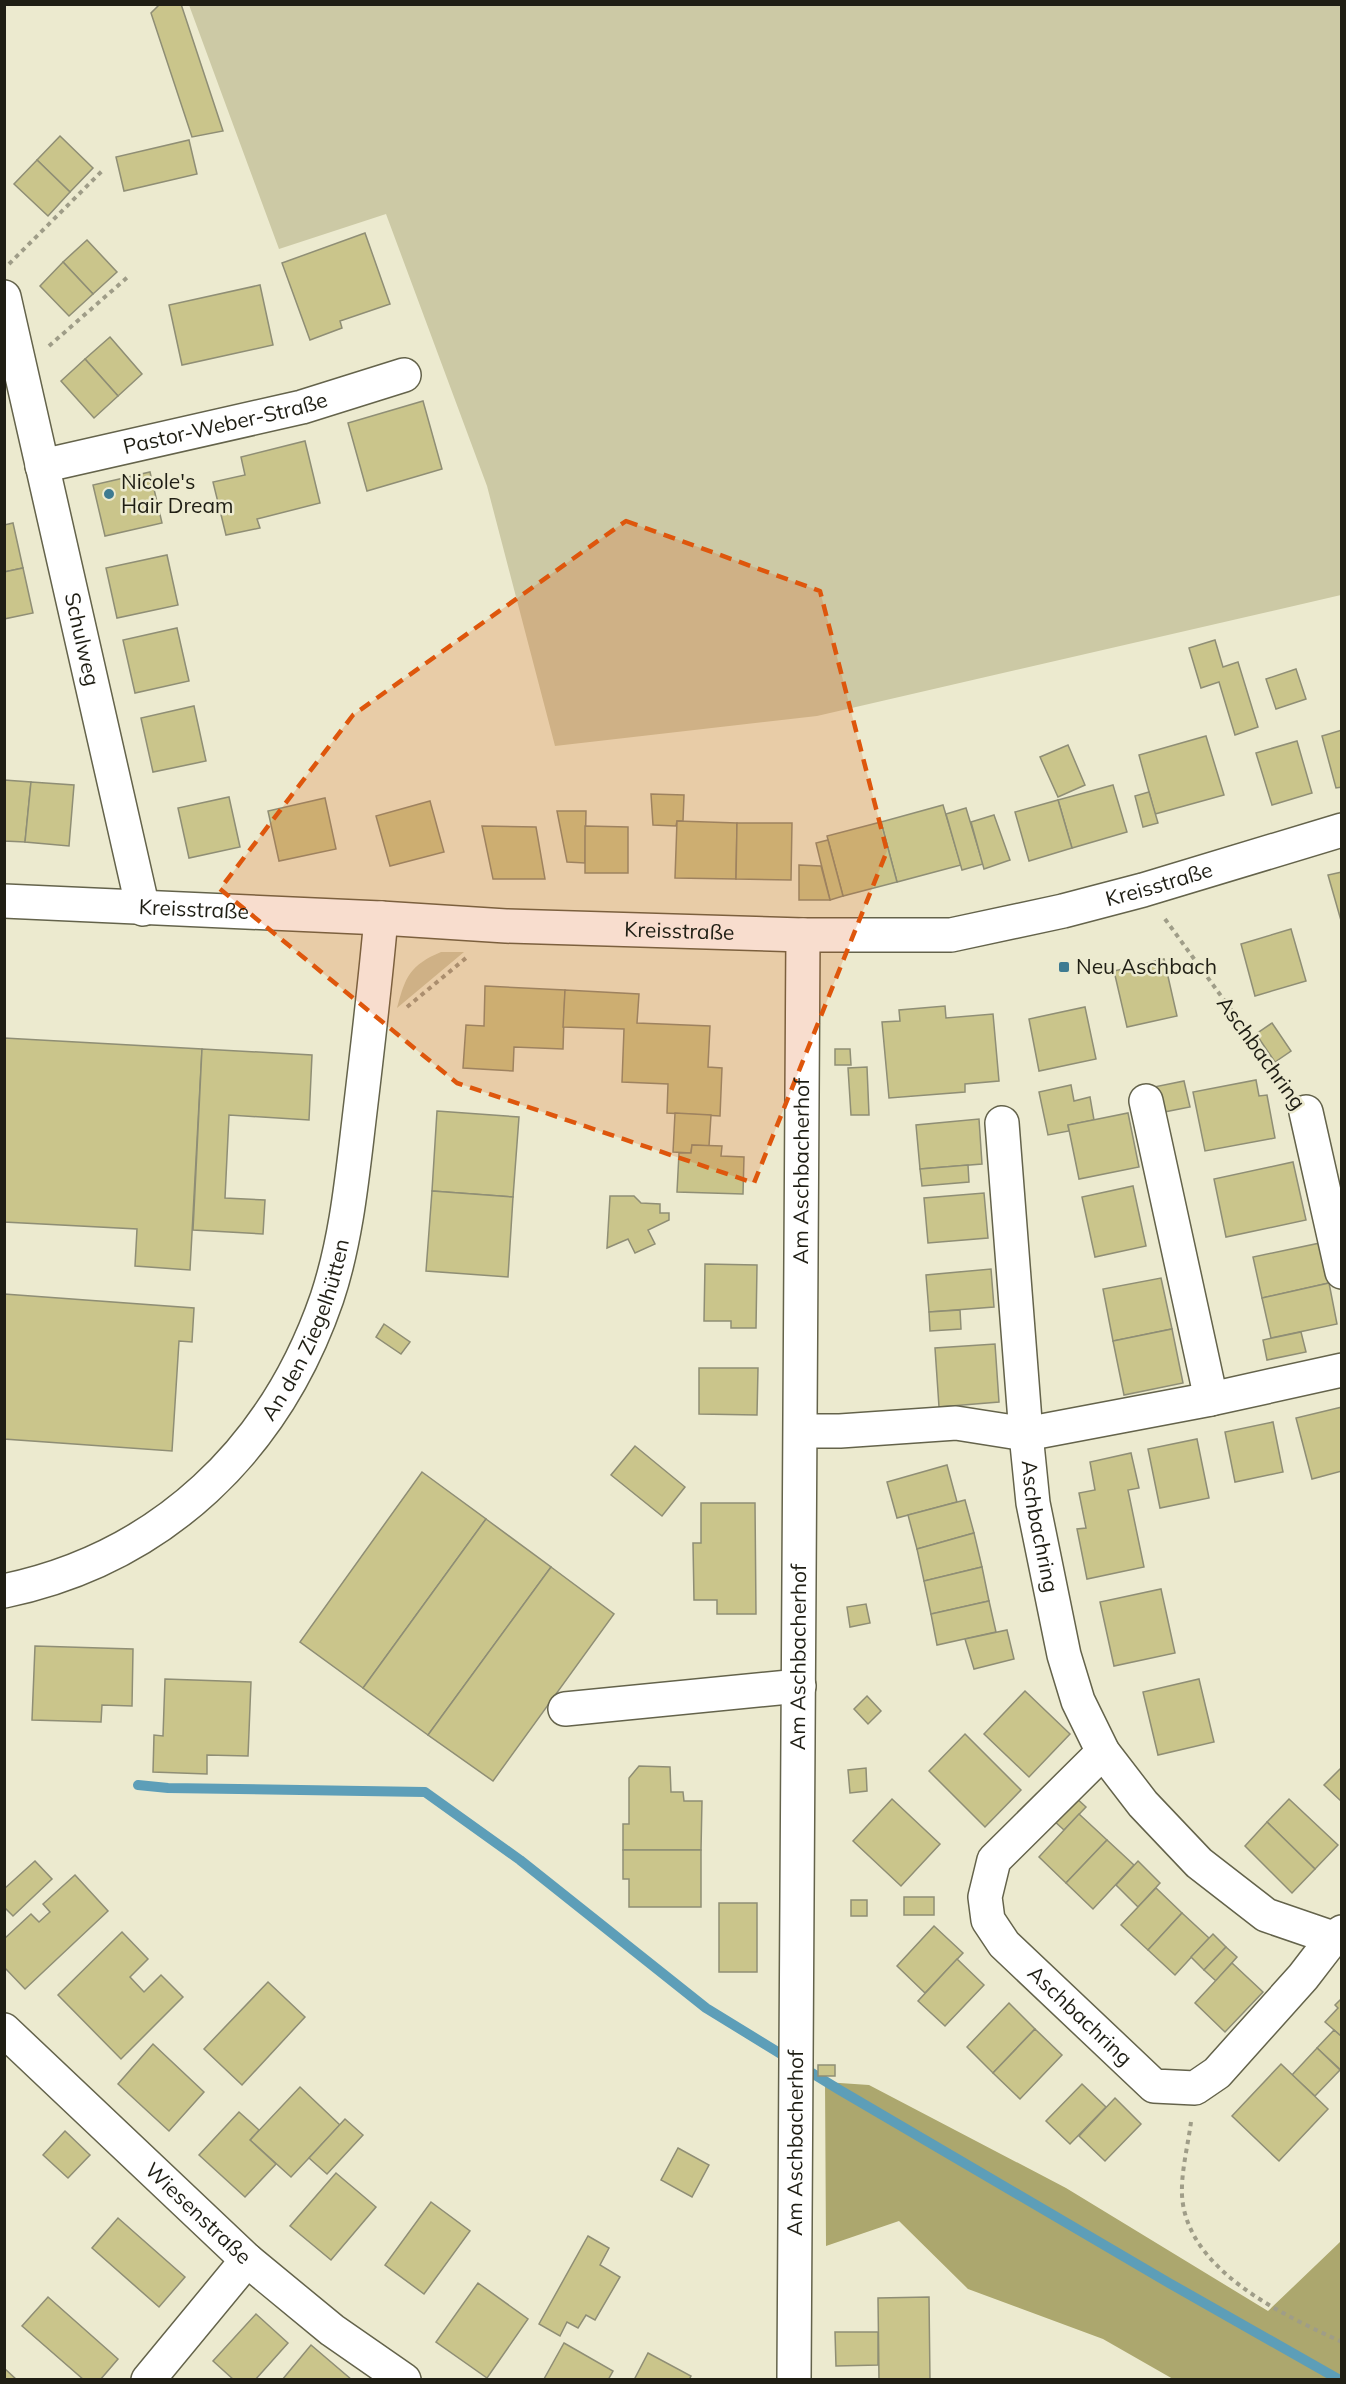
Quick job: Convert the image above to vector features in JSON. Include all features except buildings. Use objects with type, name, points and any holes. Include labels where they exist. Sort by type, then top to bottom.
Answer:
[{"type":"street","name":"Schulweg","points":[[4,297],[143,909]]},
{"type":"street","name":"Pastor-Weber-Straße","points":[[42,465],[302,407],[404,375]]},
{"type":"street","name":"Kreisstraße","points":[[4,901],[506,926],[803,935],[951,935],[1063,911],[1143,890],[1341,830]]},
{"type":"street","name":"An den Ziegelhütten","points":[[4,1591],[28,1586],[70,1572],[135,1543],[180,1513],[208,1487],[271,1413],[297,1366],[327,1296],[343,1233],[381,918]]},
{"type":"street","name":"Am Aschbacherhof","points":[[794,2379],[803,935]]},
{"type":"street","points":[[1146,1101],[1211,1400]]},
{"type":"street","name":"Aschbachring","points":[[1306,1112],[1341,1272]]},
{"type":"street","name":"Aschbachring","points":[[1002,1123],[1033,1503],[1064,1655],[1078,1701],[1103,1752],[1143,1804],[1200,1863],[1266,1915],[1337,1935],[1304,1977],[1217,2073],[1195,2088],[1154,2086],[1004,1944],[988,1920],[985,1897],[994,1860],[1103,1752]]},
{"type":"street","name":"Aschbachring","points":[[801,1431],[840,1431],[956,1423],[1026,1434],[1211,1400],[1341,1370]]},
{"type":"street","points":[[566,1708],[799,1686]]},
{"type":"street","name":"Wiesenstraße","points":[[4,2030],[247,2260],[332,2330],[404,2379]]},
{"type":"street","points":[[148,2379],[247,2260]]},
{"type":"path","points":[[4,268],[102,171]]},
{"type":"path","points":[[21,371],[130,275]]},
{"type":"path","name":"Aschbachring","points":[[1143,890],[1306,1112]]},
{"type":"path","points":[[368,1038],[506,926]]},
{"type":"path","points":[[1195,2088],[1182,2193],[1185,2213],[1193,2232],[1215,2263],[1242,2288],[1285,2316],[1341,2342]]},
{"type":"highlighted area","points":[[626,521],[820,591],[887,851],[754,1183],[457,1083],[220,889],[353,715]]},
{"type":"shaded area","points":[[189,5],[1341,5],[1341,595],[817,716],[555,746],[487,486],[386,214],[279,249]]},
{"type":"shaded area","points":[[441,952],[464,952],[397,1008],[410,973],[422,962]]},
{"type":"shaded area","points":[[825,2082],[869,2085],[1066,2188],[1268,2311],[1340,2242],[1342,2243],[1341,2379],[1173,2379],[1103,2339],[968,2289],[899,2221],[826,2246]]},
{"type":"waterway","points":[[138,1785],[168,1788],[425,1792],[520,1860],[706,2008],[838,2089],[1169,2283],[1340,2380]]},
{"type":"place","name":"Nicole's Hair Dream","points":[[109,494]]},
{"type":"place","name":"Neu Aschbach","points":[[1064,967]]}]
